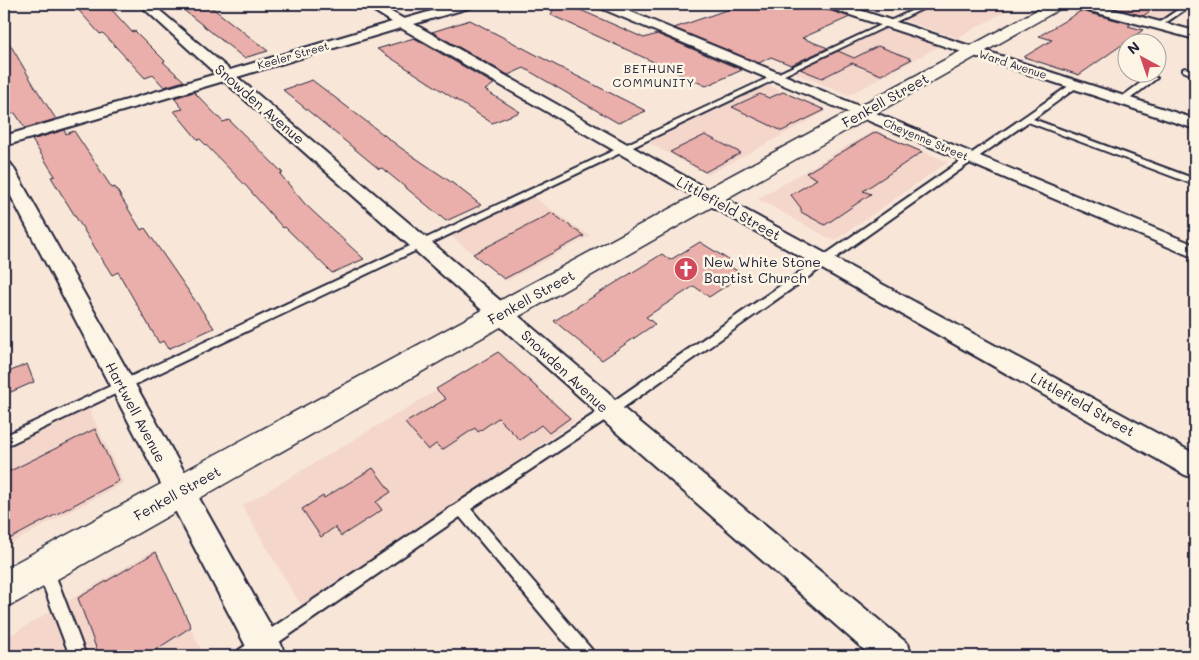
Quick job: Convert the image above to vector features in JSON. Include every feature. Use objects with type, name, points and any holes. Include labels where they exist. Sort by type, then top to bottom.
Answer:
[{"type":"street","name":"Snowden Avenue","points":[[145,4],[599,399],[609,411],[896,656]]},
{"type":"street","name":"Littlefield Street","points":[[369,4],[710,198],[1195,466]]},
{"type":"street","name":"Keeler Street","points":[[4,141],[468,4]]},
{"type":"street","name":"Cheyenne Street","points":[[602,4],[1195,252]]},
{"type":"street","name":"Ward Avenue","points":[[830,4],[1195,124]]},
{"type":"street","name":"Fenkell Street","points":[[4,589],[1058,4]]},
{"type":"street","points":[[1079,4],[1195,35]]},
{"type":"street","name":"Hartwell Avenue","points":[[4,167],[179,492],[259,652]]},
{"type":"lane","points":[[4,442],[930,4]]},
{"type":"lane","points":[[1159,25],[1190,4]]},
{"type":"lane","points":[[1185,70],[1195,74]]},
{"type":"lane","points":[[1123,100],[1148,82]]},
{"type":"lane","points":[[259,652],[461,508],[609,411],[1076,85]]},
{"type":"lane","points":[[1027,119],[1195,182]]},
{"type":"lane","points":[[461,508],[586,656]]},
{"type":"lane","points":[[44,566],[78,656]]},
{"type":"shaded area","points":[[936,4],[1019,4],[957,38],[903,20]]},
{"type":"shaded area","points":[[1099,4],[1181,4],[1158,20]]},
{"type":"shaded area","points":[[887,28],[940,46],[849,95],[795,73]]},
{"type":"shaded area","points":[[768,85],[827,111],[708,175],[649,143]]},
{"type":"shaded area","points":[[874,130],[948,162],[834,241],[758,199]]},
{"type":"shaded area","points":[[533,197],[590,236],[507,281],[451,236]]},
{"type":"shaded area","points":[[501,352],[575,421],[303,609],[242,506]]},
{"type":"shaded area","points":[[88,407],[124,483],[4,547],[4,447]]},
{"type":"shaded area","points":[[154,550],[204,656],[4,656],[4,639]]},
{"type":"building","points":[[73,4],[102,4],[112,10],[132,32],[135,31],[165,61],[163,62],[184,81],[164,87],[153,75],[145,78],[103,33],[100,34]]},
{"type":"building","points":[[176,4],[207,4],[268,51],[244,58]]},
{"type":"building","points":[[556,4],[567,4],[644,38],[657,34],[742,70],[706,86],[551,15]]},
{"type":"building","points":[[744,4],[822,4],[825,9],[850,17],[802,38],[828,48],[791,65],[771,57],[759,63],[674,28]]},
{"type":"building","points":[[1098,4],[1160,4],[1143,16]]},
{"type":"building","points":[[1081,11],[1131,24],[1128,26],[1143,30],[1140,32],[1116,32],[1116,49],[1079,75],[1024,57],[1052,40],[1039,36]]},
{"type":"building","points":[[470,20],[646,111],[618,123],[524,68],[508,75],[432,32]]},
{"type":"building","points":[[4,34],[56,119],[25,128],[15,113],[9,115],[4,106]]},
{"type":"building","points":[[414,38],[494,84],[485,90],[520,112],[492,123],[377,49]]},
{"type":"building","points":[[878,46],[912,59],[881,75],[852,63],[822,78],[800,69],[838,51],[854,58]]},
{"type":"building","points":[[312,80],[401,148],[481,205],[446,221],[283,90]]},
{"type":"building","points":[[194,92],[223,122],[229,120],[283,173],[280,174],[305,204],[364,259],[332,273],[285,227],[283,228],[246,186],[200,139],[198,140],[174,111],[183,109],[174,98]]},
{"type":"building","points":[[783,92],[825,110],[782,131],[732,107],[760,94],[769,98]]},
{"type":"building","points":[[64,130],[66,134],[74,131],[112,188],[115,187],[141,230],[145,228],[214,328],[168,349],[163,341],[159,343],[118,272],[112,275],[51,177],[55,176],[32,140]]},
{"type":"building","points":[[876,132],[922,152],[863,191],[871,194],[825,225],[801,212],[801,208],[791,195],[817,179],[806,173]]},
{"type":"building","points":[[705,135],[741,153],[705,172],[670,152]]},
{"type":"building","points":[[552,213],[584,236],[504,279],[473,254]]},
{"type":"building","points":[[700,242],[732,262],[728,265],[743,275],[709,297],[694,286],[646,317],[655,324],[602,360],[554,321],[662,254],[670,260]]},
{"type":"building","points":[[498,352],[570,418],[549,433],[541,425],[520,440],[498,418],[478,432],[475,428],[442,450],[436,444],[428,450],[405,423],[446,399],[436,389]]},
{"type":"building","points":[[27,364],[34,382],[4,395],[4,374]]},
{"type":"building","points":[[95,429],[119,481],[4,542],[4,474]]},
{"type":"building","points":[[373,468],[391,492],[376,502],[382,510],[341,536],[335,527],[321,537],[302,509]]},
{"type":"building","points":[[156,552],[191,627],[146,656],[99,656],[78,598]]},
{"type":"place","name":"New White Stone Baptist Church","points":[[686,269]]},
{"type":"district","name":"BETHUNE COMMUNITY","points":[[654,75]]}]
